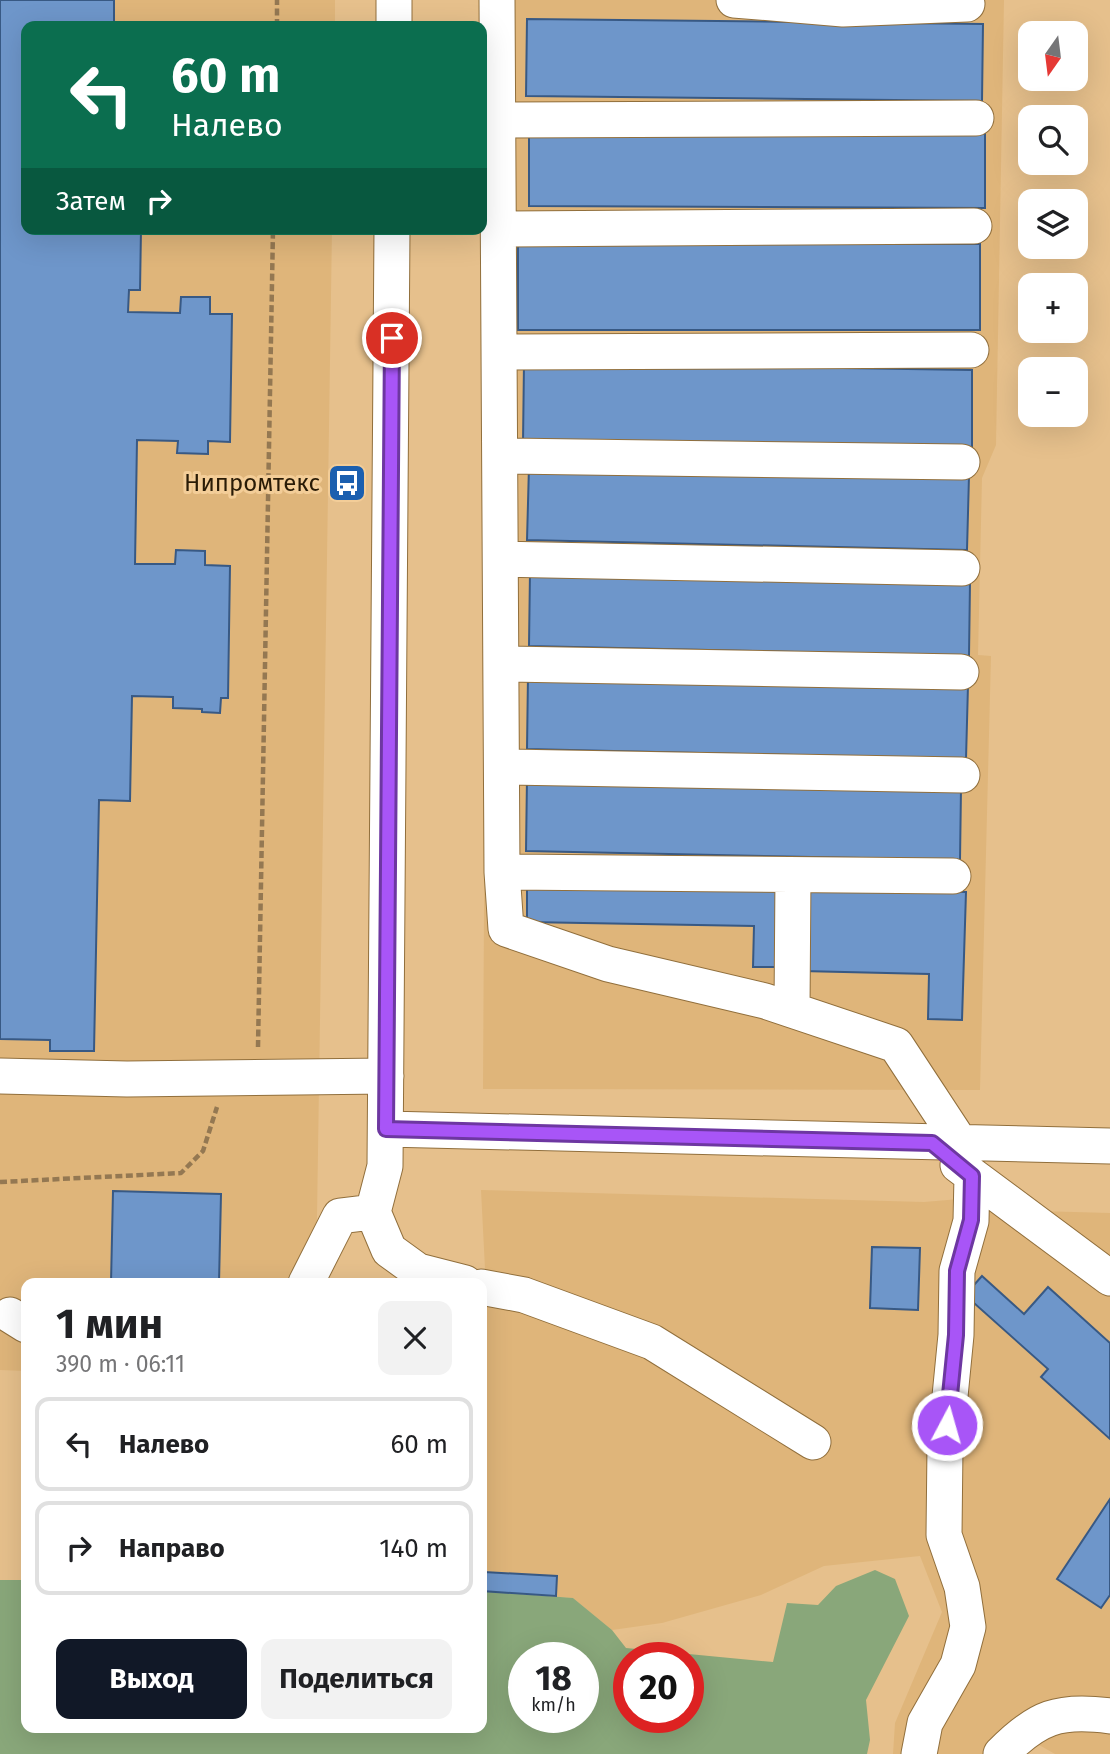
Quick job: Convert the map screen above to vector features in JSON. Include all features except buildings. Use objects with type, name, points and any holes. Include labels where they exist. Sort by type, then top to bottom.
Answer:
[{"type":"street","points":[[394,0],[394,21]]},
{"type":"street","points":[[497,0],[502,872],[506,929],[608,964],[792,1009],[896,1045],[955,1154],[971,1220],[957,1271],[944,1485],[944,1535],[962,1587],[968,1627],[958,1665],[925,1723],[919,1754]]},
{"type":"street","points":[[734,0],[843,9],[967,4]]},
{"type":"street","points":[[498,120],[976,118]]},
{"type":"street","points":[[499,229],[974,226]]},
{"type":"street","points":[[392,235],[386,1129],[385,1166],[373,1212],[389,1250],[418,1271],[445,1278]]},
{"type":"street","points":[[500,352],[971,350]]},
{"type":"street","points":[[500,456],[962,462]]},
{"type":"street","points":[[501,559],[962,568]]},
{"type":"street","points":[[502,664],[961,672]]},
{"type":"street","points":[[502,767],[961,775]]},
{"type":"street","points":[[502,872],[953,876]]},
{"type":"street","points":[[792,1009],[793,875]]},
{"type":"street","points":[[0,1076],[242,1079],[386,1076]]},
{"type":"street","points":[[386,1129],[955,1154],[1110,1146]]},
{"type":"street","points":[[955,1154],[1110,1278]]},
{"type":"street","points":[[309,1278],[340,1216],[373,1212]]},
{"type":"street","points":[[487,1288],[524,1294],[652,1342],[813,1441]]},
{"type":"street","points":[[1001,1754],[1020,1735],[1056,1714],[1110,1716]]},
{"type":"path","points":[[276,21],[277,0]]},
{"type":"path","points":[[0,1182],[181,1173],[203,1151],[242,1079],[273,235]]},
{"type":"shaded area","name":"Нипромтекс","points":[[0,0],[335,0],[335,21],[21,21],[21,235],[332,235],[316,1278],[21,1278],[21,1371],[0,1370]]},
{"type":"shaded area","points":[[494,0],[1004,0],[996,445],[982,478],[978,655],[991,656],[980,1090],[483,1089],[487,371]]},
{"type":"shaded area","points":[[481,1190],[924,1202],[1018,1194],[1038,1211],[1110,1213],[1110,1754],[1055,1754],[1032,1741],[1024,1754],[893,1754],[895,1723],[942,1612],[920,1556],[824,1566],[761,1595],[662,1623],[612,1630],[573,1598],[487,1591],[485,1278]]},
{"type":"green space","points":[[875,1570],[895,1579],[909,1616],[866,1700],[870,1740],[867,1754],[0,1754],[0,1580],[21,1580],[21,1733],[487,1733],[487,1591],[573,1598],[612,1630],[621,1642],[613,1642],[613,1733],[704,1733],[704,1655],[773,1662],[787,1603],[818,1605],[836,1586]]},
{"type":"place","name":"Нипромтекс","points":[[347,483]]},
{"type":"route","points":[[392,338],[386,1129],[932,1143],[972,1176],[971,1220],[957,1271],[956,1335],[947,1425]]}]
